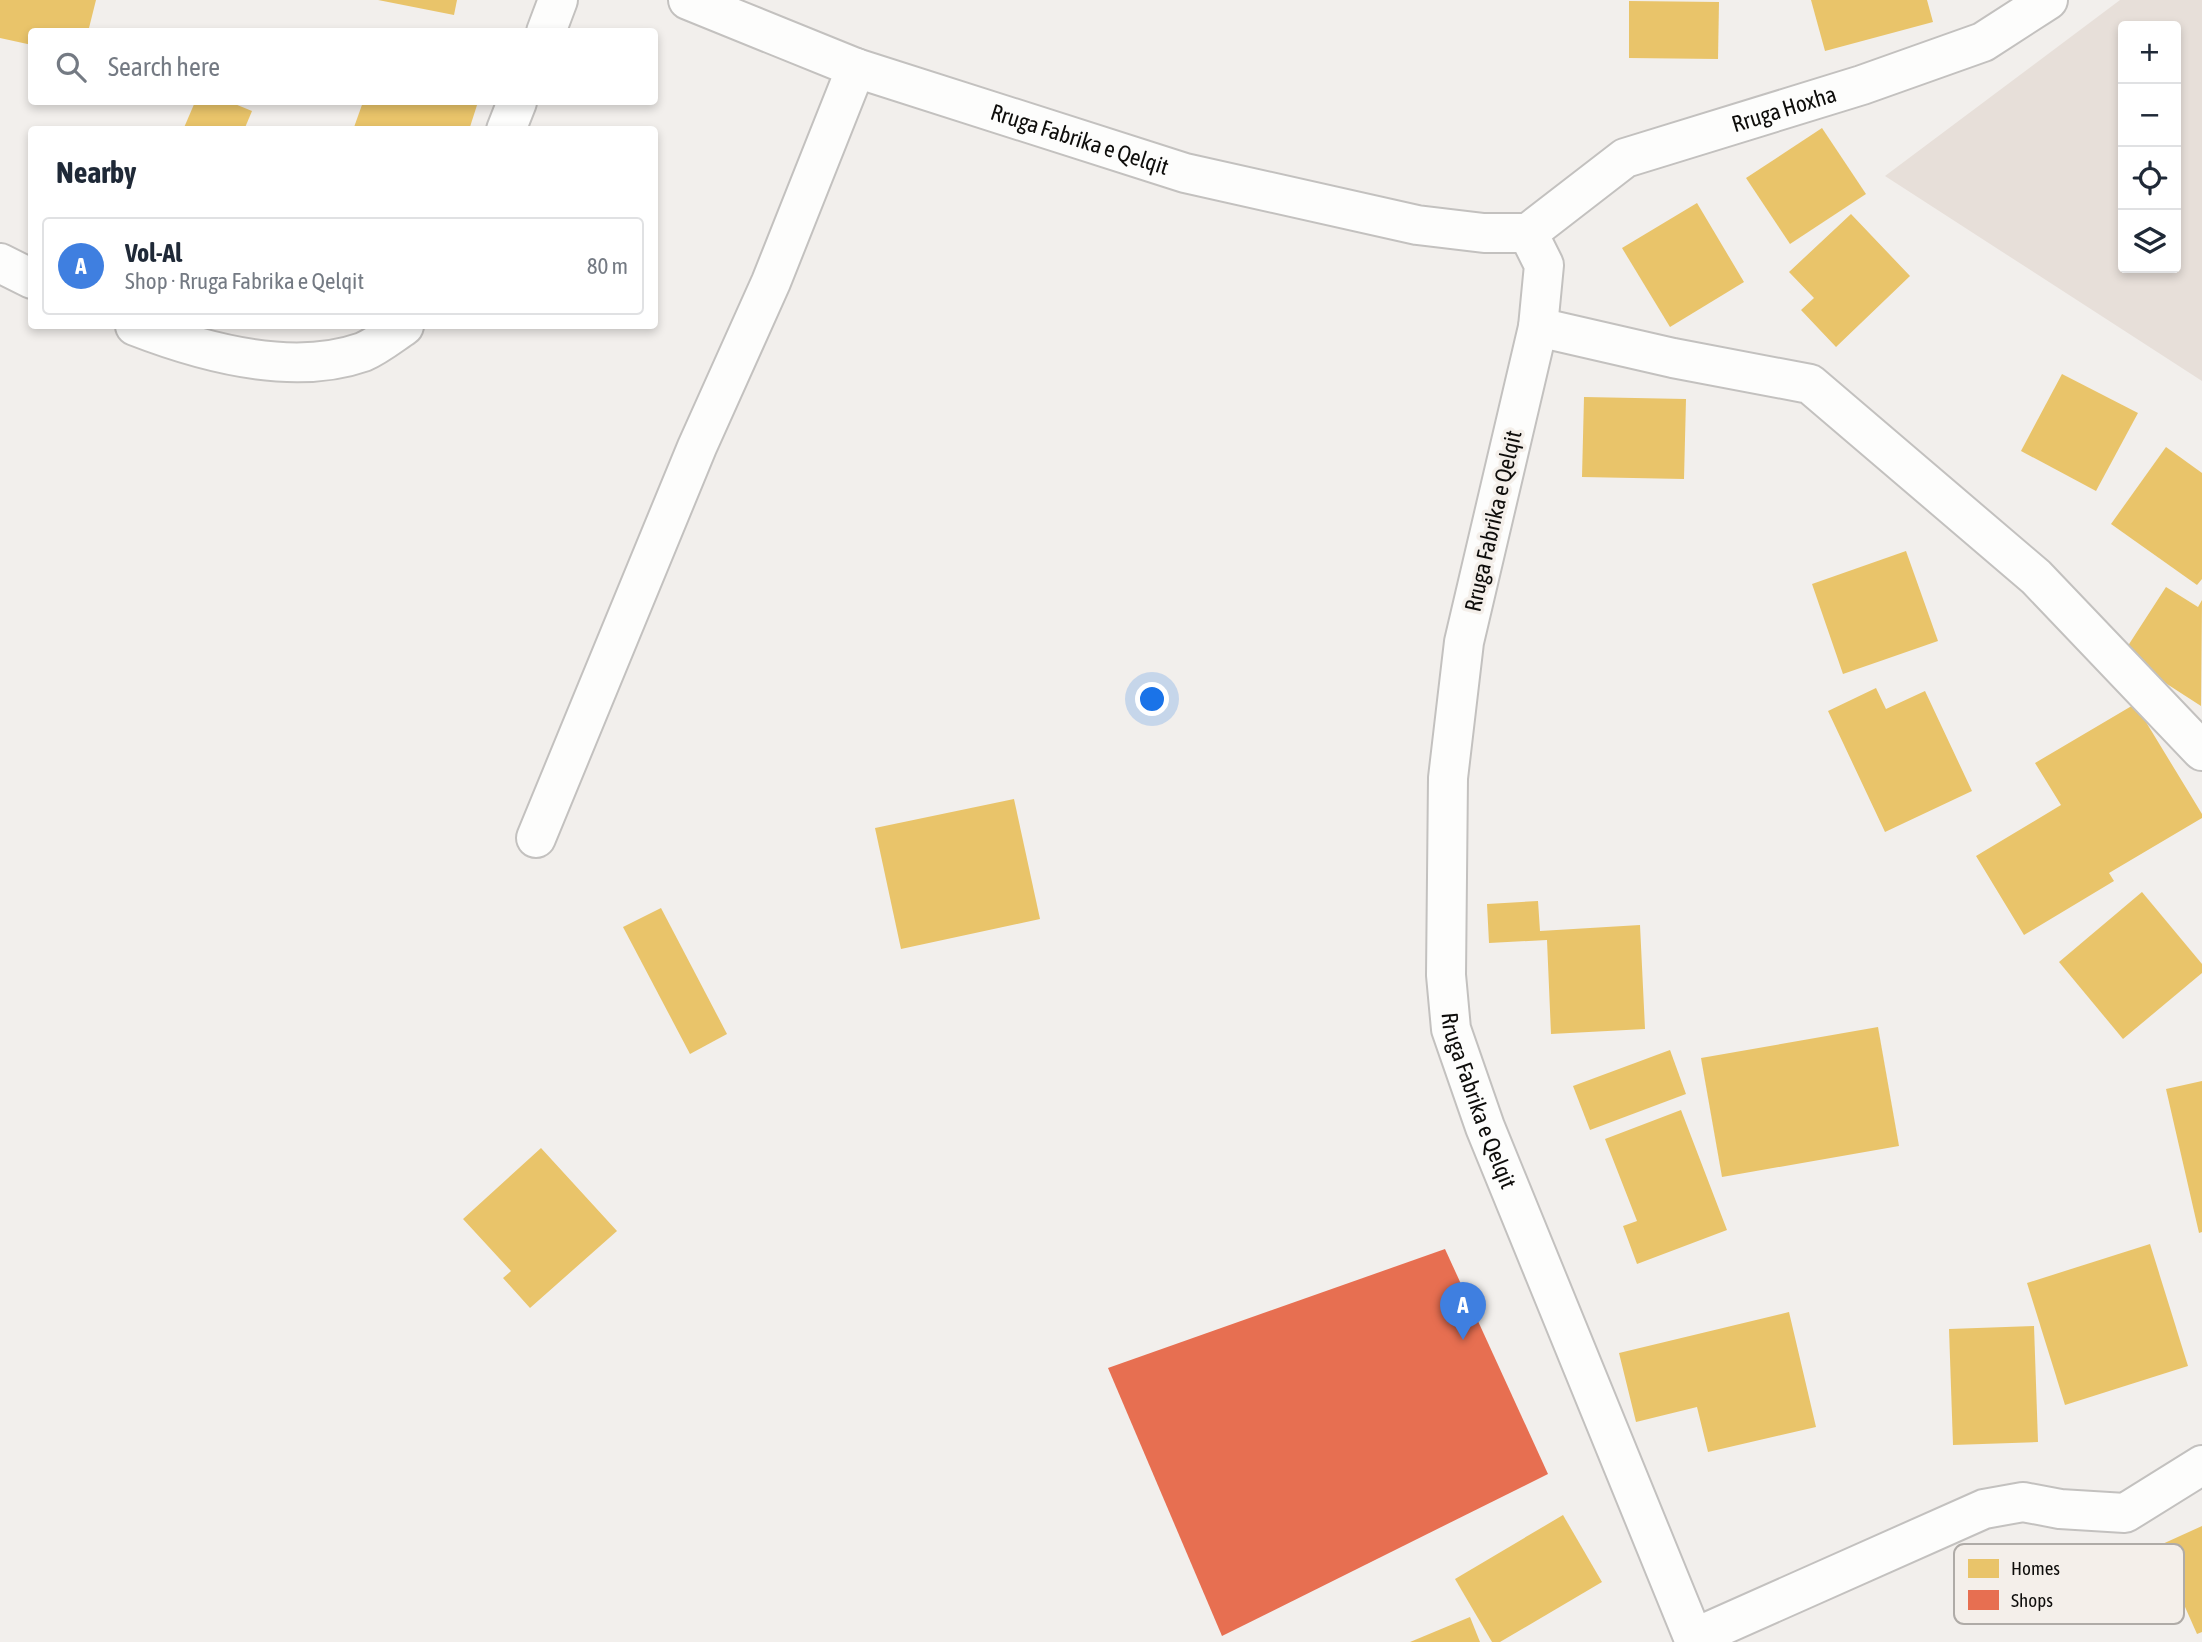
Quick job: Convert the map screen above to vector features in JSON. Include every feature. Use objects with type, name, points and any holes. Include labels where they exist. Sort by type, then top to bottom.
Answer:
[{"type":"street","points":[[548,28],[558,0]]},
{"type":"street","name":"Rruga Fabrika e Qelqit","points":[[688,0],[856,68],[1185,173],[1417,225],[1484,233],[1528,233],[1544,265],[1538,327],[1463,655],[1448,778],[1446,975],[1451,1030],[1490,1139],[1694,1640]]},
{"type":"street","name":"Rruga Hoxha","points":[[1528,233],[1625,158],[1862,85],[1983,42],[2048,0]]},
{"type":"street","points":[[536,838],[697,447],[771,282],[856,68]]},
{"type":"street","points":[[508,126],[516,105]]},
{"type":"street","points":[[0,263],[28,277]]},
{"type":"street","points":[[1538,327],[1672,358],[1810,384],[2036,577],[2202,751]]},
{"type":"street","points":[[143,329],[173,341],[249,359],[318,362],[364,351],[399,329]]},
{"type":"street","points":[[1694,1640],[1984,1508],[2024,1502],[2125,1513],[2202,1465]]},
{"type":"shaded area","points":[[2120,0],[2202,0],[2202,381],[1885,176]]},
{"type":"building: Homes","points":[[0,0],[96,0],[89,28],[28,28],[28,44],[0,38]]},
{"type":"building: Homes","points":[[378,0],[457,0],[454,15]]},
{"type":"building: Homes","points":[[1811,0],[1927,0],[1933,22],[1825,51]]},
{"type":"building: Homes","points":[[1629,1],[1719,2],[1718,59],[1629,58]]},
{"type":"building: Homes","points":[[194,105],[237,105],[252,111],[246,126],[185,126]]},
{"type":"building: Homes","points":[[362,105],[477,105],[470,126],[354,126]]},
{"type":"building: Homes","points":[[1822,128],[1866,194],[1790,244],[1746,178]]},
{"type":"building: Homes","points":[[1697,203],[1744,282],[1670,327],[1622,248]]},
{"type":"building: Homes","points":[[1851,214],[1910,276],[1836,347],[1801,310],[1814,298],[1789,272]]},
{"type":"building: Homes","points":[[2062,374],[2138,413],[2096,491],[2021,451]]},
{"type":"building: Homes","points":[[1584,397],[1686,399],[1684,479],[1582,477]]},
{"type":"building: Homes","points":[[2166,447],[2202,473],[2202,579],[2197,585],[2111,524]]},
{"type":"building: Homes","points":[[1906,551],[1938,641],[1843,674],[1812,584]]},
{"type":"building: Homes","points":[[2166,587],[2198,607],[2202,600],[2201,706],[2122,655]]},
{"type":"building: Homes","points":[[1876,688],[1886,709],[1925,691],[1972,791],[1885,832],[1828,711]]},
{"type":"building: Homes","points":[[2135,704],[2202,818],[2109,873],[2114,881],[2024,935],[1976,856],[2061,805],[2035,763]]},
{"type":"building: Homes","points":[[1014,799],[1040,919],[901,949],[875,828]]},
{"type":"building: Homes","points":[[2142,892],[2202,964],[2202,973],[2123,1039],[2059,962]]},
{"type":"building: Homes","points":[[1538,901],[1540,931],[1640,925],[1645,1029],[1551,1034],[1547,940],[1489,943],[1487,904]]},
{"type":"building: Homes","points":[[661,908],[727,1034],[690,1054],[623,927]]},
{"type":"building: Homes","points":[[1878,1027],[1899,1146],[1722,1177],[1701,1058]]},
{"type":"building: Homes","points":[[1670,1050],[1686,1094],[1590,1130],[1573,1086]]},
{"type":"building: Homes","points":[[2202,1081],[2202,1232],[2199,1233],[2166,1089]]},
{"type":"building: Homes","points":[[1681,1110],[1727,1230],[1637,1264],[1623,1226],[1637,1221],[1605,1139]]},
{"type":"building: Homes","points":[[541,1148],[617,1231],[530,1308],[503,1278],[511,1271],[463,1219]]},
{"type":"building: Homes","points":[[2150,1244],[2188,1366],[2065,1405],[2027,1283]]},
{"type":"building: Homes","points":[[1789,1312],[1816,1427],[1708,1452],[1697,1407],[1636,1422],[1619,1353]]},
{"type":"building: Homes","points":[[2034,1326],[2038,1442],[1953,1445],[1949,1329]]},
{"type":"building: Homes","points":[[1563,1515],[1602,1582],[1500,1642],[1492,1642],[1455,1579]]},
{"type":"building: Homes","points":[[2202,1526],[2202,1632],[2197,1634],[2184,1605],[2184,1544],[2162,1544]]},
{"type":"building: Homes","points":[[1470,1617],[1480,1642],[1410,1642]]},
{"type":"building: Shops","points":[[1445,1249],[1548,1474],[1222,1636],[1108,1368]]},
{"type":"place","name":"Vol-Al","points":[[1463,1340]]}]
